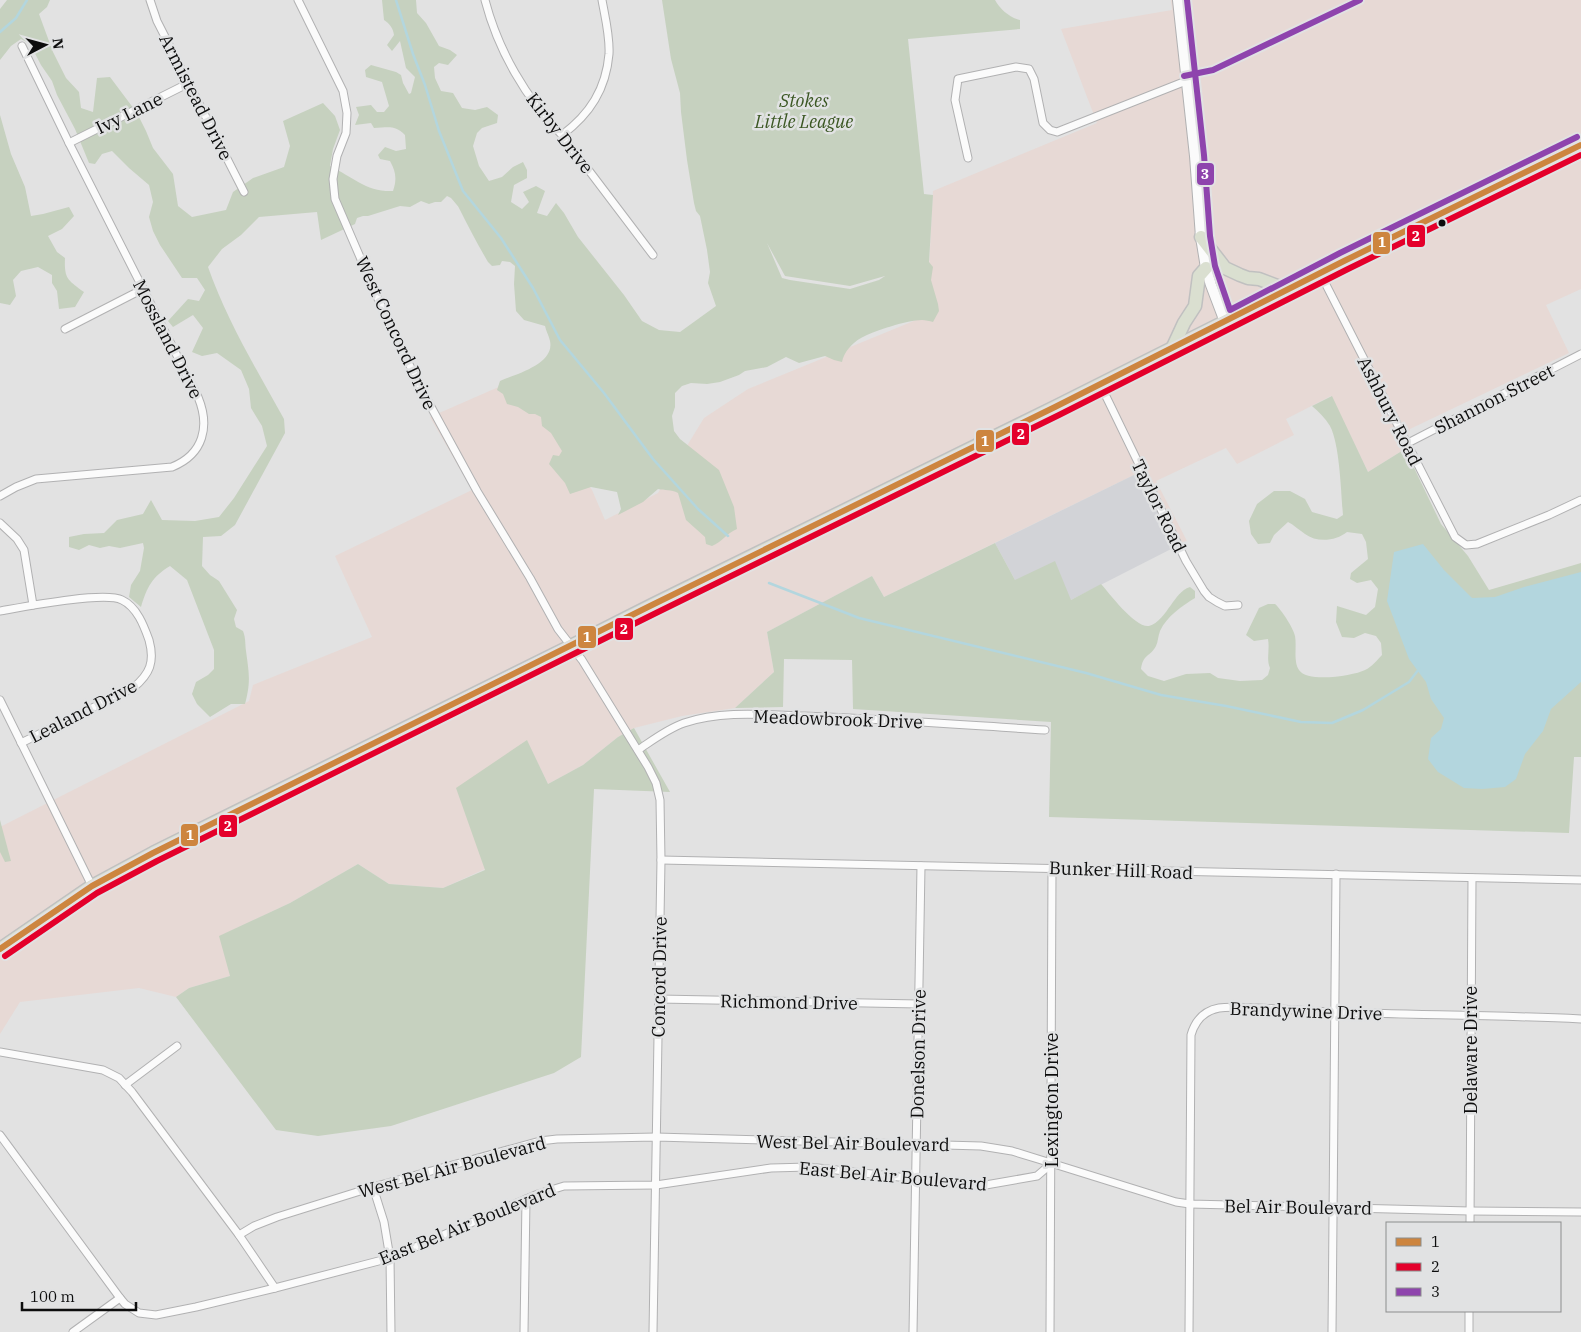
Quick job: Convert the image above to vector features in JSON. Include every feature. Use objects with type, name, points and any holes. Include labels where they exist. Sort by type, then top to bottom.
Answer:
[{"type":"highway","points":[[0,948],[92,886],[200,829],[1581,145]]},
{"type":"highway","points":[[1201,237],[1225,268],[1248,278],[1259,278],[1288,290]]},
{"type":"highway","points":[[1172,349],[1184,323],[1195,306],[1199,276],[1206,268]]},
{"type":"street","name":"Armistead Drive","points":[[150,0],[157,21],[244,192]]},
{"type":"street","name":"West Concord Drive","points":[[298,0],[342,91],[347,113],[346,128],[337,156],[333,179],[335,199],[373,290],[421,389],[477,491],[530,578],[558,629],[571,646]]},
{"type":"street","name":"Kirby Drive","points":[[485,0],[494,31],[508,62],[535,103],[562,135],[653,255]]},
{"type":"street","points":[[562,135],[578,123],[594,102],[606,75],[609,53],[608,33],[602,0]]},
{"type":"street","points":[[1178,0],[1195,156],[1201,237],[1206,268],[1225,322]]},
{"type":"street","name":"Mossland Drive","points":[[0,496],[36,479],[172,467],[182,463],[199,445],[204,433],[205,419],[203,408],[22,46]]},
{"type":"street","points":[[968,158],[956,100],[958,80],[1016,67],[1029,69],[1034,79],[1043,123],[1050,130],[1057,132],[1186,81]]},
{"type":"street","name":"Ivy Lane","points":[[69,143],[189,83]]},
{"type":"street","name":"Ashbury Road","points":[[1320,273],[1455,537],[1466,545],[1477,544],[1581,500]]},
{"type":"street","points":[[65,329],[143,289]]},
{"type":"street","name":"Shannon Street","points":[[1406,444],[1581,354]]},
{"type":"street","name":"Taylor Road","points":[[1100,384],[1186,561],[1204,591],[1209,597],[1225,606],[1238,605]]},
{"type":"street","points":[[0,523],[17,539],[24,550],[33,605]]},
{"type":"street","name":"Lealand Drive","points":[[0,611],[107,596],[121,599],[132,607],[140,620],[150,645],[150,668],[144,678],[134,688],[21,743]]},
{"type":"street","name":"Concord Drive","points":[[571,646],[582,660],[638,750],[656,783],[660,800],[661,860],[653,1332]]},
{"type":"street","name":"Lealand Drive","points":[[0,700],[92,886]]},
{"type":"street","name":"Meadowbrook Drive","points":[[638,750],[664,732],[684,723],[713,717],[742,715],[774,714],[853,717],[1046,730]]},
{"type":"street","name":"Bunker Hill Road","points":[[661,860],[1581,880]]},
{"type":"street","name":"Donelson Drive","points":[[913,1332],[921,866]]},
{"type":"street","name":"Lexington Drive","points":[[1050,1332],[1052,868]]},
{"type":"street","points":[[1332,1332],[1336,874]]},
{"type":"street","name":"Delaware Drive","points":[[1470,1222],[1472,878]]},
{"type":"street","name":"Richmond Drive","points":[[659,999],[919,1004]]},
{"type":"street","name":"Brandywine Drive","points":[[1189,1332],[1190,1052],[1191,1035],[1194,1025],[1202,1015],[1210,1010],[1230,1007],[1335,1012],[1520,1016],[1581,1020]]},
{"type":"street","points":[[125,1084],[177,1046]]},
{"type":"street","points":[[0,1052],[104,1070],[119,1078],[238,1235],[275,1288]]},
{"type":"street","name":"East Bel Air Boulevard","points":[[0,1135],[125,1304],[139,1313],[156,1315],[275,1288],[390,1258],[526,1199],[564,1186],[656,1186],[771,1168],[801,1167],[970,1186],[989,1185],[1037,1176],[1051,1164]]},
{"type":"street","name":"West Bel Air Boulevard","points":[[238,1235],[277,1217],[373,1187],[540,1141],[656,1138],[981,1146],[1012,1151],[1051,1164]]},
{"type":"street","name":"Bel Air Boulevard","points":[[1051,1164],[1176,1202],[1190,1204],[1581,1212]]},
{"type":"street","points":[[373,1187],[384,1222],[390,1258],[391,1332]]},
{"type":"street","points":[[524,1332],[526,1199]]},
{"type":"street","points":[[73,1332],[120,1298]]},
{"type":"street","points":[[1469,1312],[1469,1332]]},
{"type":"shaded area","points":[[1171,0],[1581,0],[1581,289],[1546,305],[1569,353],[1410,429],[1405,449],[1368,472],[1331,396],[1286,419],[1294,435],[1237,464],[1226,448],[1156,481],[1187,541],[1175,547],[1140,472],[884,597],[872,576],[767,632],[774,672],[735,708],[682,716],[634,728],[618,737],[583,765],[548,784],[527,741],[485,869],[443,888],[389,884],[358,864],[290,903],[220,936],[230,976],[189,988],[176,997],[139,988],[20,1002],[0,1034],[0,827],[249,701],[253,685],[372,637],[335,556],[472,490],[430,417],[517,379],[592,490],[605,520],[658,493],[704,418],[748,389],[938,311],[928,287],[933,191],[1097,123],[1061,29],[1172,10]]},
{"type":"shaded area","points":[[1140,472],[1175,547],[1071,600],[1015,580],[995,543]]},
{"type":"green space","name":"Stokes Little League","points":[[7,0],[50,0],[47,7],[39,14],[53,52],[66,78],[79,92],[81,108],[93,112],[97,78],[110,77],[137,113],[153,148],[173,174],[178,206],[192,217],[226,210],[233,192],[253,178],[284,167],[290,146],[283,121],[323,103],[335,116],[340,130],[333,149],[330,166],[367,186],[383,191],[393,191],[395,183],[394,169],[390,161],[380,159],[378,155],[385,147],[396,151],[406,149],[405,135],[394,128],[374,128],[371,123],[355,125],[359,115],[356,107],[371,105],[377,112],[384,112],[389,106],[382,82],[366,77],[365,70],[371,65],[401,75],[409,94],[411,93],[415,77],[406,68],[400,41],[392,51],[387,45],[394,35],[391,26],[384,20],[382,0],[416,0],[417,13],[426,23],[439,46],[457,55],[448,65],[439,63],[434,67],[435,78],[441,91],[453,93],[462,108],[475,110],[487,107],[498,115],[497,123],[482,128],[477,133],[473,146],[479,166],[489,181],[502,177],[513,167],[523,162],[527,170],[527,178],[514,185],[511,202],[522,209],[529,202],[523,192],[536,186],[545,191],[537,213],[547,216],[556,203],[578,237],[642,321],[659,330],[680,332],[716,306],[708,283],[710,272],[707,250],[700,216],[696,211],[694,203],[687,160],[680,93],[671,59],[662,0],[995,0],[1006,13],[1020,20],[1020,29],[908,39],[924,194],[933,195],[929,262],[933,267],[931,280],[939,311],[933,322],[922,320],[908,322],[866,335],[852,345],[842,362],[825,356],[799,363],[786,357],[767,367],[745,371],[720,382],[707,384],[691,383],[682,386],[675,393],[675,407],[672,416],[674,431],[680,439],[719,470],[734,507],[737,529],[712,546],[706,544],[705,537],[686,520],[678,493],[658,489],[643,502],[618,515],[621,509],[617,492],[591,487],[570,494],[565,483],[549,464],[553,455],[559,456],[562,451],[551,433],[542,426],[541,417],[507,404],[503,394],[497,390],[500,381],[533,367],[547,356],[550,349],[550,341],[545,326],[524,320],[516,311],[515,266],[510,262],[502,261],[500,265],[492,266],[488,262],[459,208],[451,198],[447,196],[441,202],[429,204],[421,201],[410,207],[400,206],[363,216],[357,218],[355,224],[321,240],[317,212],[259,217],[241,235],[222,249],[208,267],[233,326],[284,419],[285,433],[235,525],[221,536],[203,537],[202,566],[219,581],[237,610],[234,619],[236,627],[243,631],[244,634],[249,678],[245,704],[231,704],[210,717],[197,704],[192,694],[196,682],[214,669],[214,650],[187,580],[170,566],[151,583],[141,607],[129,597],[131,585],[140,571],[144,548],[143,543],[120,548],[109,546],[100,548],[89,545],[79,550],[69,547],[69,537],[104,533],[117,520],[143,514],[151,500],[162,520],[195,521],[219,517],[234,498],[267,446],[262,426],[251,408],[249,389],[241,370],[217,353],[202,356],[192,352],[203,328],[193,315],[173,327],[168,321],[188,299],[199,301],[205,290],[197,278],[182,278],[160,245],[149,217],[153,202],[149,185],[112,151],[102,154],[95,164],[89,163],[52,81],[30,44],[21,39],[11,46],[0,60],[0,9]],"holes":[[[767,243],[785,276],[850,286],[885,276],[879,280],[850,289],[782,278]]]},
{"type":"green space","points":[[0,115],[11,154],[25,187],[31,216],[69,207],[74,216],[62,229],[48,236],[57,252],[65,258],[66,275],[74,285],[84,292],[75,307],[59,309],[57,291],[52,283],[52,275],[38,267],[21,271],[13,280],[16,296],[10,305],[0,303]]},
{"type":"green space","points":[[1332,396],[1368,472],[1405,449],[1441,524],[1468,556],[1489,590],[1581,563],[1581,757],[1574,757],[1569,833],[1049,817],[1051,722],[853,709],[852,660],[784,659],[783,707],[735,708],[774,672],[767,632],[872,576],[884,597],[995,543],[1015,580],[1055,561],[1071,600],[1101,584],[1123,610],[1143,625],[1149,626],[1158,621],[1184,590],[1190,587],[1195,591],[1195,598],[1180,608],[1163,626],[1154,650],[1143,661],[1141,669],[1148,676],[1164,681],[1186,674],[1210,673],[1218,678],[1240,681],[1262,680],[1268,675],[1270,668],[1268,661],[1268,639],[1254,641],[1246,635],[1259,608],[1268,604],[1275,604],[1287,619],[1294,633],[1297,666],[1304,674],[1330,677],[1368,669],[1382,655],[1381,643],[1376,636],[1365,633],[1354,638],[1342,637],[1336,622],[1337,606],[1366,615],[1375,607],[1378,589],[1371,580],[1357,583],[1350,579],[1351,573],[1368,559],[1366,542],[1362,534],[1347,532],[1332,539],[1321,540],[1310,537],[1288,522],[1274,535],[1270,543],[1258,544],[1251,534],[1249,521],[1257,504],[1274,491],[1290,491],[1305,499],[1312,512],[1337,519],[1343,515],[1340,469],[1333,434],[1326,420],[1312,406]]},
{"type":"green space","points":[[634,728],[670,792],[594,789],[581,1057],[554,1073],[391,1126],[318,1136],[276,1130],[176,997],[189,988],[230,976],[219,936],[290,903],[358,864],[389,884],[443,888],[485,870],[456,788],[527,740],[548,784],[583,765],[618,737]]},
{"type":"green space","points":[[0,820],[11,861],[5,862],[0,852]]},
{"type":"water","points":[[1423,544],[1444,570],[1472,598],[1495,597],[1524,587],[1581,572],[1581,682],[1551,709],[1543,731],[1525,754],[1516,779],[1505,787],[1464,788],[1438,772],[1428,759],[1431,738],[1441,729],[1444,718],[1431,699],[1426,682],[1409,659],[1387,601],[1394,552]]},
{"type":"waterway","points":[[0,32],[16,18],[27,0]]},
{"type":"waterway","points":[[396,0],[439,131],[463,191],[501,238],[533,288],[560,340],[604,393],[653,459],[698,509],[728,536]]},
{"type":"waterway","points":[[769,583],[859,618],[1086,673],[1161,695],[1226,706],[1301,722],[1332,723],[1363,710],[1409,682],[1419,669]]},
{"type":"transit line","name":"3","points":[[1187,0],[1204,155],[1210,236],[1215,266],[1230,310],[1340,253],[1577,137]]},
{"type":"transit line","name":"3","points":[[1184,76],[1213,70],[1360,0]]},
{"type":"transit line","name":"1","points":[[0,949],[92,886],[153,853],[1581,145]]},
{"type":"transit line","name":"2","points":[[5,956],[97,893],[157,861],[1581,155]]}]
